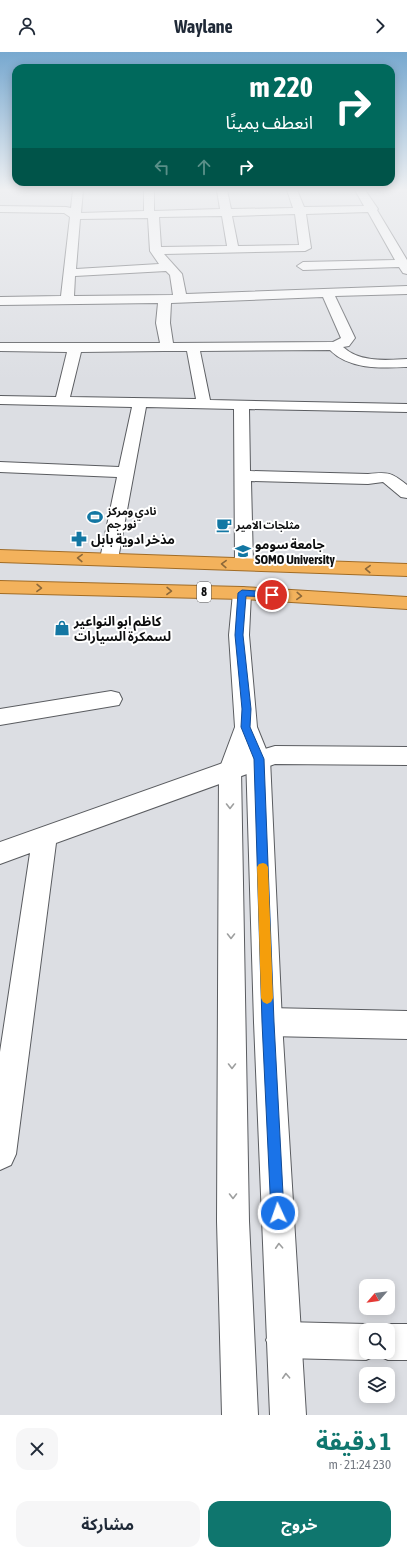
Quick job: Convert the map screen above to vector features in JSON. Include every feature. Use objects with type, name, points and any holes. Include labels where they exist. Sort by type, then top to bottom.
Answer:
[{"type":"highway","name":"8","points":[[0,556],[407,570]]},
{"type":"highway","name":"8","points":[[0,587],[242,593],[407,603]]},
{"type":"street","points":[[67,301],[72,254]]},
{"type":"street","points":[[158,254],[163,262],[176,274],[180,298]]},
{"type":"street","points":[[304,254],[303,266],[312,294]]},
{"type":"street","points":[[398,254],[405,266]]},
{"type":"street","points":[[303,266],[405,266]]},
{"type":"street","points":[[70,273],[170,267]]},
{"type":"street","points":[[0,302],[165,299],[407,290]]},
{"type":"street","points":[[0,347],[192,348],[334,346],[344,343],[348,338],[327,293]]},
{"type":"street","points":[[165,299],[163,323],[167,348]]},
{"type":"street","points":[[334,346],[338,351],[358,361],[381,364],[407,363]]},
{"type":"street","points":[[62,400],[75,348]]},
{"type":"street","points":[[192,348],[204,405]]},
{"type":"street","points":[[0,400],[62,400],[241,406],[407,408]]},
{"type":"street","points":[[109,559],[140,402]]},
{"type":"street","points":[[241,406],[244,564]]},
{"type":"street","points":[[0,467],[125,472]]},
{"type":"street","points":[[242,476],[368,479],[387,477],[407,493]]},
{"type":"street","points":[[240,1415],[233,1221],[230,770],[246,727],[246,709],[239,635],[242,593]]},
{"type":"street","points":[[0,716],[111,699]]},
{"type":"street","points":[[246,727],[259,759],[268,1022],[288,1415]]},
{"type":"street","points":[[0,853],[259,759],[275,755],[407,756]]},
{"type":"street","points":[[0,1154],[45,837]]},
{"type":"street","points":[[268,1022],[407,1024]]},
{"type":"street","points":[[284,1340],[359,1342]]},
{"type":"street","points":[[395,1342],[407,1342]]},
{"type":"slow traffic","points":[[263,867],[267,998]]},
{"type":"place","name":"نادي ومركز نور جم","points":[[95,517]]},
{"type":"place","name":"مثلجات الامير","points":[[224,525]]},
{"type":"place","name":"مذخر ادوية بابل","points":[[79,539]]},
{"type":"place","name":"جامعة سومو SOMO University","points":[[243,551]]},
{"type":"place","name":"كاظم ابو النواعير لسمكرة السيارات","points":[[62,628]]},
{"type":"route","points":[[272,595],[242,593],[239,635],[246,709],[246,727],[259,759],[268,1022],[278,1213]]}]
